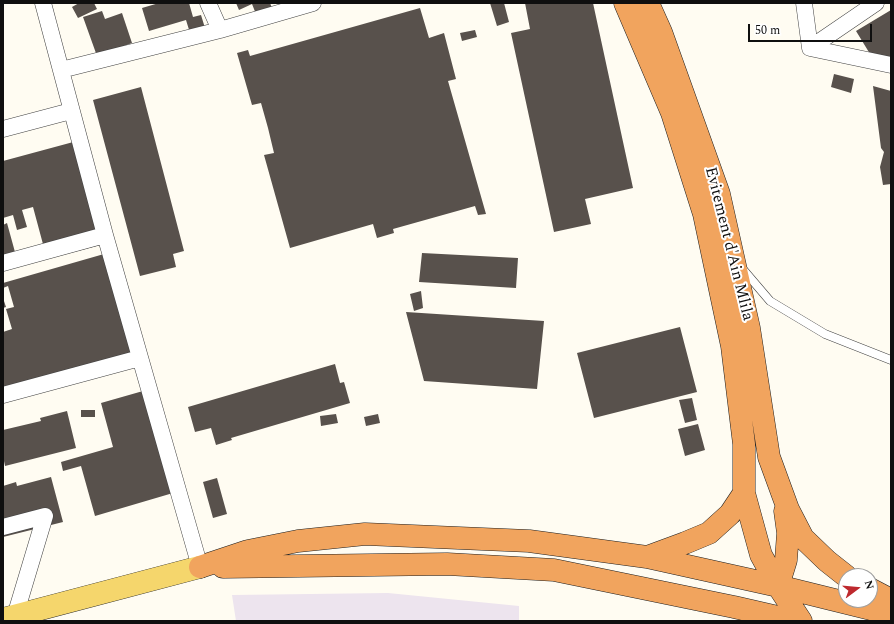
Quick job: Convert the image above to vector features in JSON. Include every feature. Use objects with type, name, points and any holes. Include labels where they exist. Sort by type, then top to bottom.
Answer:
[{"type":"highway","name":"Evitement d'Ain Mlila","points":[[625,3],[672,113],[704,214],[732,346],[744,444],[744,492],[761,555],[778,586],[801,621]]},
{"type":"highway","name":"Evitement d'Ain Mlila","points":[[648,3],[661,32],[719,194],[749,328],[769,457],[781,492]]},
{"type":"highway","points":[[647,557],[709,533],[730,514],[744,492]]},
{"type":"highway","points":[[781,492],[788,510],[803,538],[838,570]]},
{"type":"highway","points":[[778,586],[786,560],[788,533],[781,492]]},
{"type":"highway","points":[[200,568],[248,551],[298,541],[365,534],[529,541],[647,557],[778,586],[891,614]]},
{"type":"highway","points":[[200,568],[447,564],[554,570],[739,591],[778,586]]},
{"type":"highway","points":[[554,570],[795,621]]},
{"type":"highway","points":[[878,593],[891,600]]},
{"type":"main road","points":[[9,618],[200,568]]},
{"type":"street","points":[[43,3],[105,236],[200,568]]},
{"type":"street","points":[[208,3],[220,30]]},
{"type":"street","points":[[61,70],[220,30],[313,3]]},
{"type":"street","points":[[804,3],[810,48]]},
{"type":"street","points":[[810,48],[876,3]]},
{"type":"street","points":[[810,48],[891,65]]},
{"type":"street","points":[[3,129],[71,111]]},
{"type":"street","points":[[3,263],[105,236]]},
{"type":"street","points":[[3,395],[140,358]]},
{"type":"street","points":[[3,528],[45,516],[9,618]]},
{"type":"lane","points":[[734,258],[770,301],[825,334],[891,360]]},
{"type":"shaded area","points":[[388,593],[519,606],[519,621],[236,621],[232,595]]},
{"type":"building","points":[[79,3],[94,3],[97,9],[78,18],[72,7]]},
{"type":"building","points":[[159,3],[189,3],[193,17],[201,15],[205,28],[190,33],[186,20],[149,31],[142,8]]},
{"type":"building","points":[[236,3],[270,3],[272,8],[256,14],[252,4],[239,10]]},
{"type":"building","points":[[490,3],[504,3],[509,22],[497,26]]},
{"type":"building","points":[[525,3],[593,3],[633,188],[585,199],[591,224],[554,232],[511,33],[530,29]]},
{"type":"building","points":[[420,8],[429,38],[444,33],[456,79],[448,81],[486,214],[478,215],[475,206],[393,229],[394,233],[377,238],[373,224],[290,248],[264,155],[274,153],[268,128],[261,103],[252,105],[237,53],[248,50],[250,56]]},
{"type":"building","points":[[891,10],[891,59],[878,67],[856,31]]},
{"type":"building","points":[[102,11],[105,19],[122,13],[132,43],[97,56],[83,17]]},
{"type":"building","points":[[475,30],[477,37],[462,41],[460,33]]},
{"type":"building","points":[[834,74],[854,79],[851,93],[831,87]]},
{"type":"building","points":[[873,86],[891,91],[891,184],[883,185],[880,167],[884,152],[881,148]]},
{"type":"building","points":[[141,87],[184,251],[173,254],[176,267],[140,276],[93,100]]},
{"type":"building","points":[[77,141],[104,244],[47,259],[33,207],[22,210],[27,227],[17,230],[13,215],[3,218],[3,161]]},
{"type":"building","points":[[7,223],[18,263],[3,267],[3,225]]},
{"type":"building","points":[[422,253],[518,258],[516,288],[419,282]]},
{"type":"building","points":[[104,254],[133,356],[3,393],[3,332],[12,329],[6,309],[14,307],[8,286],[3,288],[3,283]]},
{"type":"building","points":[[421,291],[423,308],[414,311],[410,294]]},
{"type":"building","points":[[3,298],[6,307],[3,308]]},
{"type":"building","points":[[406,312],[544,321],[537,389],[424,381]]},
{"type":"building","points":[[680,327],[697,392],[594,418],[577,353]]},
{"type":"building","points":[[335,364],[340,383],[344,382],[350,403],[231,438],[232,440],[216,445],[211,428],[195,432],[188,407]]},
{"type":"building","points":[[143,391],[173,493],[95,516],[81,466],[63,471],[61,462],[113,447],[101,403]]},
{"type":"building","points":[[692,398],[697,420],[685,423],[679,400]]},
{"type":"building","points":[[81,410],[95,410],[95,417],[81,417]]},
{"type":"building","points":[[67,411],[76,448],[5,466],[3,456],[3,430],[41,421],[40,418]]},
{"type":"building","points":[[336,414],[338,423],[321,426],[320,416]]},
{"type":"building","points":[[378,414],[380,423],[366,426],[364,417]]},
{"type":"building","points":[[698,424],[705,450],[685,456],[678,429]]},
{"type":"building","points":[[51,477],[63,522],[3,537],[3,486],[16,482],[17,486]]},
{"type":"building","points":[[217,478],[227,514],[213,518],[203,482]]}]
